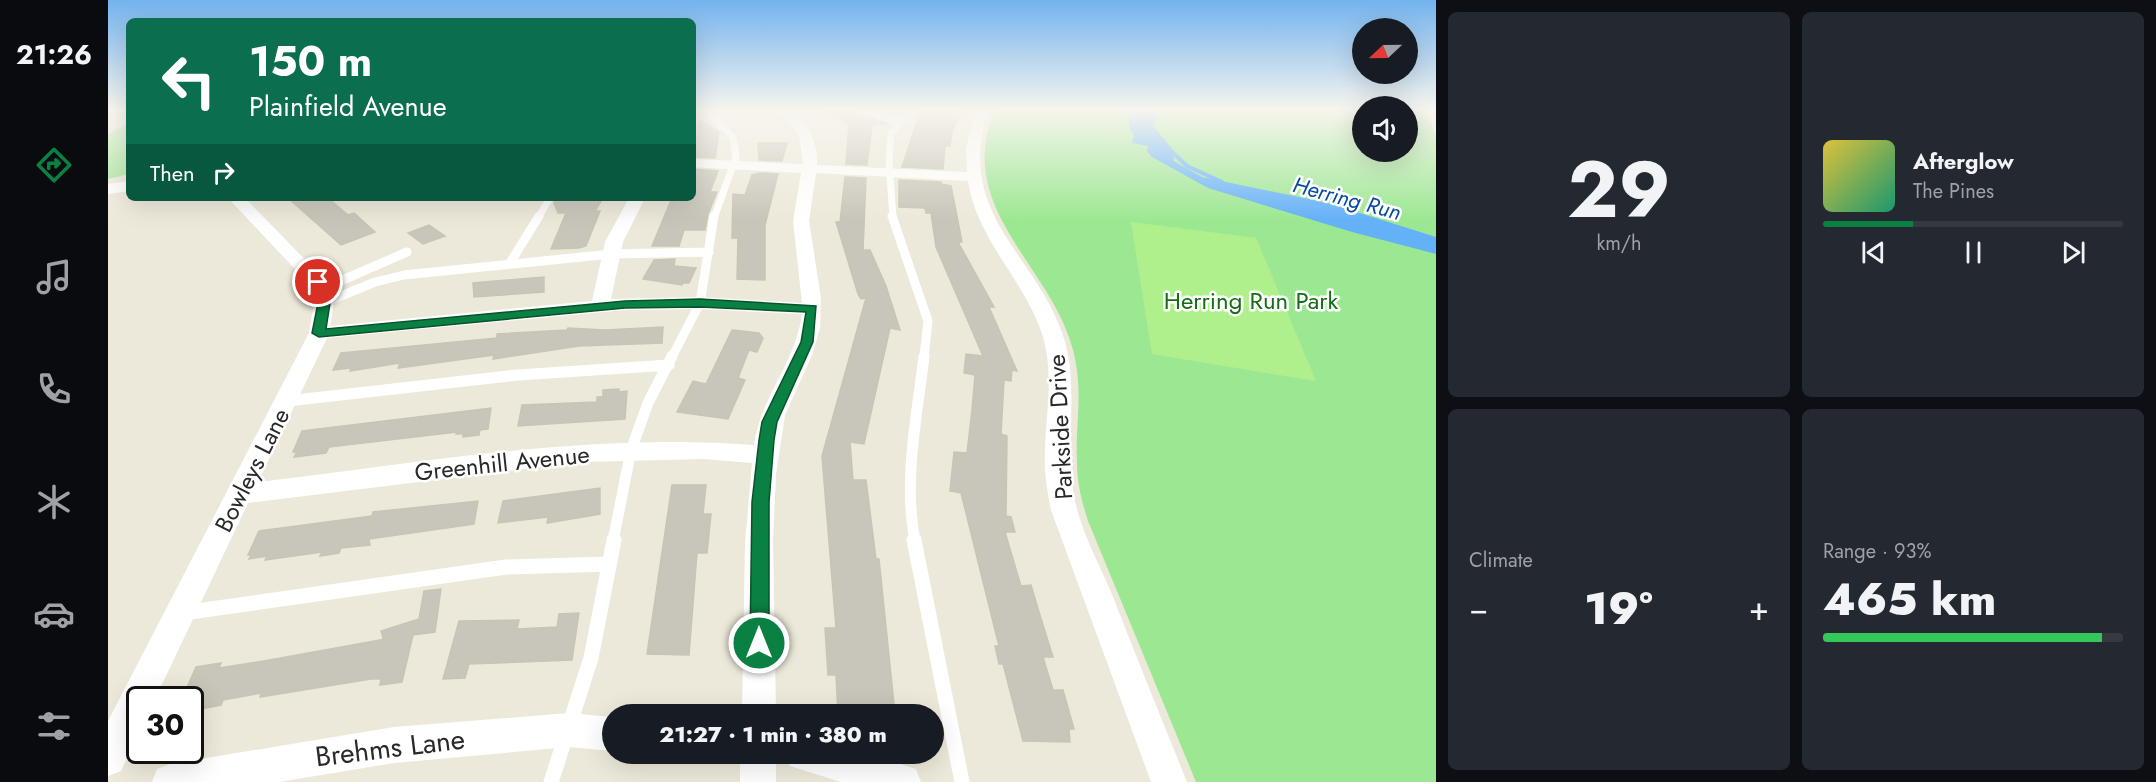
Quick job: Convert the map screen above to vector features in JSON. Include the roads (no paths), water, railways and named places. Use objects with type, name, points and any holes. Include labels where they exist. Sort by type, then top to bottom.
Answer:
[{"type":"street","points":[[759,704],[760,502],[770,422],[807,342],[812,309],[801,221],[802,207],[812,168],[810,146]]},
{"type":"street","name":"Parkside Drive","points":[[971,146],[973,177],[996,237],[1035,299],[1054,338],[1061,374],[1058,472],[1064,510],[1169,782]]},
{"type":"street","points":[[696,163],[973,177]]},
{"type":"street","points":[[108,189],[126,186]]},
{"type":"street","points":[[239,201],[303,264],[323,296]]},
{"type":"street","points":[[600,307],[620,229],[635,201]]},
{"type":"street","name":"Bowleys Lane","points":[[108,758],[319,333],[323,296]]},
{"type":"street","points":[[319,333],[600,307],[700,303],[812,309]]},
{"type":"street","name":"Greenhill Avenue","points":[[239,494],[543,457],[631,450],[704,450],[765,455]]},
{"type":"street","name":"Brehms Lane","points":[[170,782],[394,744],[569,729],[602,733]]},
{"type":"street","points":[[758,764],[758,782]]},
{"type":"street","points":[[841,764],[903,782]]},
{"type":"lane","points":[[551,782],[591,658],[631,450],[648,403],[700,303],[714,211],[734,165],[736,146]]},
{"type":"lane","points":[[890,146],[892,215],[928,321],[910,483],[910,517],[962,782]]},
{"type":"lane","points":[[510,263],[548,201]]},
{"type":"lane","points":[[323,296],[407,252]]},
{"type":"lane","points":[[323,296],[394,277],[510,263],[612,254],[709,252]]},
{"type":"lane","points":[[287,401],[518,375],[669,365]]},
{"type":"lane","points":[[180,613],[506,567],[609,564]]},
{"type":"water","name":"Herring Run","points":[[1148,146],[1170,146],[1173,150],[1174,161],[1202,177],[1328,203],[1436,237],[1436,254],[1352,232],[1208,188],[1152,157],[1147,151]]},
{"type":"waterway","name":"Herring Run","points":[[1170,150],[1187,166],[1222,182]]},
{"type":"park label","name":"Herring Run Park","points":[[1251,300]]}]
